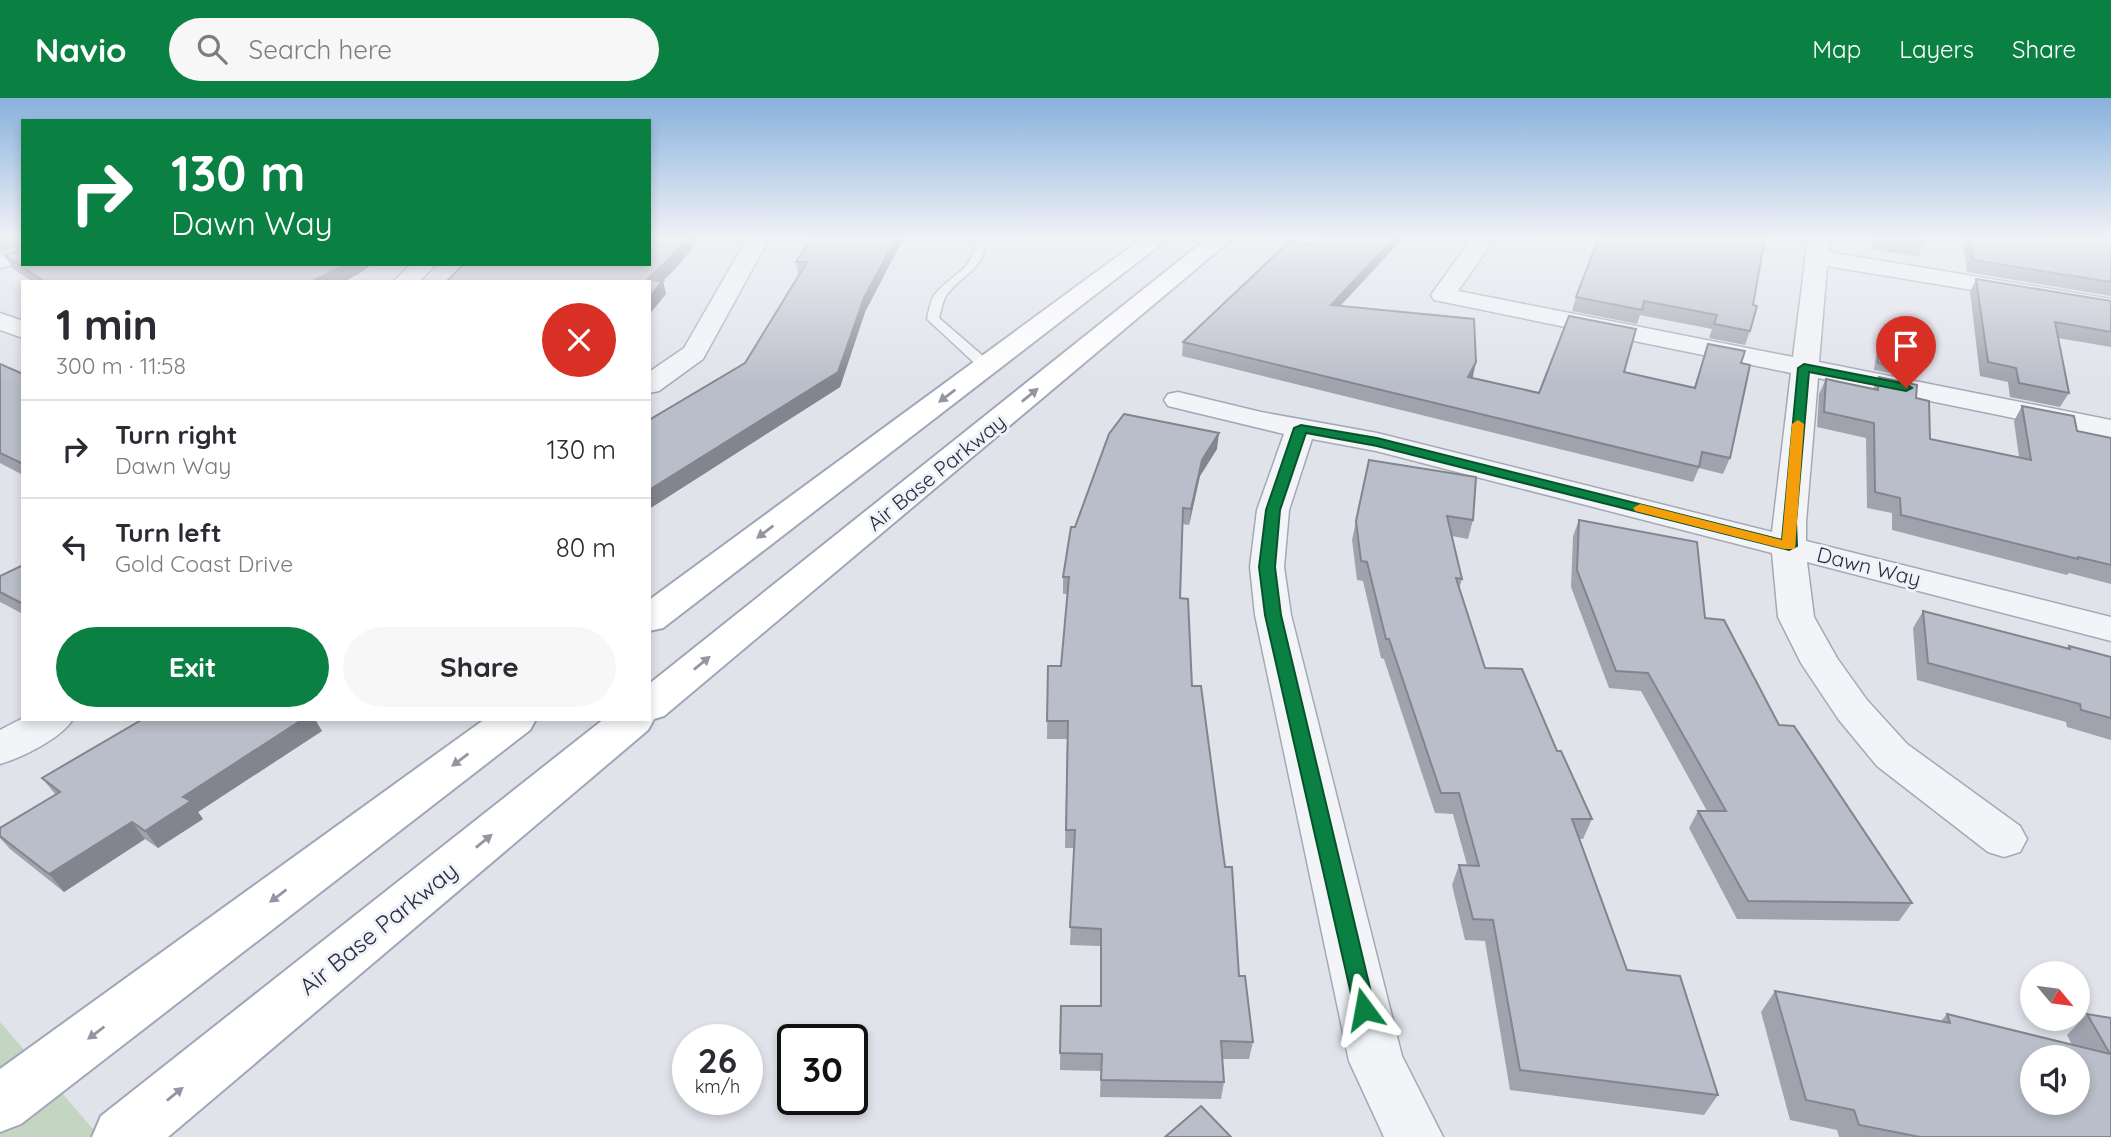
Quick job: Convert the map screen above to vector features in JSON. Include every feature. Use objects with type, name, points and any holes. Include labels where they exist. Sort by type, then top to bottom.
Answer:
[{"type":"main road","points":[[651,617],[1093,285]]},
{"type":"main road","name":"Air Base Parkway","points":[[651,704],[1164,285]]},
{"type":"main road","points":[[0,1104],[512,721]]},
{"type":"main road","name":"Air Base Parkway","points":[[122,1137],[631,721]]},
{"type":"street","points":[[651,384],[694,353],[732,285]]},
{"type":"street","points":[[1450,285],[1443,295],[2111,429]]},
{"type":"street","points":[[1814,285],[1789,522],[1790,573],[1796,617],[1820,663],[1853,710],[1892,755],[2004,839]]},
{"type":"street","points":[[2009,285],[2111,306]]},
{"type":"street","points":[[0,321],[21,329]]},
{"type":"street","name":"Dawn Way","points":[[1178,400],[1261,421],[1377,442],[2111,628]]},
{"type":"street","points":[[1301,428],[1273,510],[1267,567],[1273,615],[1376,1061],[1414,1137]]},
{"type":"street","points":[[0,749],[49,721]]},
{"type":"lane","points":[[951,285],[939,296],[933,319],[986,366]]},
{"type":"green space","points":[[0,1022],[100,1137],[0,1137]]},
{"type":"building","points":[[651,285],[659,285],[651,296]]},
{"type":"building","points":[[793,285],[871,285],[838,372],[651,489],[651,419],[745,363]]},
{"type":"building","points":[[1243,285],[1349,285],[1331,305],[1474,319],[1476,362],[1468,377],[1539,393],[1569,316],[1636,329],[1624,372],[1695,388],[1708,344],[1745,351],[1741,363],[1750,365],[1730,458],[1702,452],[1699,467],[1183,342]]},
{"type":"building","points":[[1580,285],[1756,285],[1753,305],[1757,306],[1750,331],[1714,324],[1717,315],[1644,301],[1642,310],[1576,297]]},
{"type":"building","points":[[1977,285],[2016,285],[2111,301],[2111,332],[2055,322],[2069,393],[2019,383],[2016,368],[1988,362]]},
{"type":"building","points":[[1881,332],[1916,339],[1914,370],[1878,363]]},
{"type":"building","points":[[0,364],[21,373],[21,463],[0,453]]},
{"type":"building","points":[[1879,377],[1917,385],[1916,398],[1929,401],[1930,439],[2031,460],[2022,406],[2074,416],[2077,431],[2111,438],[2111,565],[1901,515],[1900,498],[1875,492],[1874,423],[1824,412],[1826,379],[1878,390]]},
{"type":"building","points":[[1124,414],[1219,433],[1202,460],[1191,509],[1183,508],[1180,598],[1188,599],[1192,686],[1201,686],[1225,867],[1232,867],[1239,976],[1245,976],[1253,1042],[1221,1041],[1224,1082],[1101,1080],[1102,1054],[1060,1053],[1061,1006],[1101,1006],[1101,929],[1070,927],[1075,830],[1066,830],[1068,721],[1047,721],[1048,666],[1061,666],[1069,577],[1063,577],[1071,527],[1075,527],[1109,434]]},
{"type":"building","points":[[1369,460],[1476,477],[1473,520],[1447,516],[1462,579],[1456,578],[1485,668],[1522,669],[1557,751],[1561,751],[1592,819],[1572,819],[1627,970],[1680,976],[1718,1095],[1520,1070],[1493,920],[1473,919],[1459,865],[1479,866],[1459,793],[1441,793],[1389,639],[1386,639],[1367,562],[1361,561],[1356,521]]},
{"type":"building","points":[[1579,520],[1697,542],[1705,618],[1724,620],[1779,725],[1794,726],[1912,903],[1748,901],[1698,811],[1726,811],[1648,673],[1616,671],[1577,570]]},
{"type":"building","points":[[21,566],[21,603],[0,592],[0,576]]},
{"type":"building","points":[[1923,611],[2111,657],[2111,718],[2081,710],[2080,704],[1928,663]]},
{"type":"building","points":[[140,721],[300,721],[183,797],[191,801],[145,831],[132,822],[49,874],[0,836],[0,828],[60,792],[42,778]]},
{"type":"building","points":[[1775,991],[1950,1023],[1947,1014],[2073,1045],[2020,1045],[2020,1115],[2090,1115],[2090,1049],[2110,1054],[2090,1019],[2090,1014],[2111,1018],[2111,1137],[1920,1137],[1859,1125],[1854,1110],[1806,1100]]},
{"type":"building","points":[[1201,1106],[1231,1137],[1165,1137]]},
{"type":"slow traffic","points":[[1640,508],[1789,546],[1798,424]]},
{"type":"route","points":[[1364,1009],[1273,615],[1267,567],[1273,510],[1301,428],[1377,442],[1789,546],[1804,368],[1906,388]]}]
